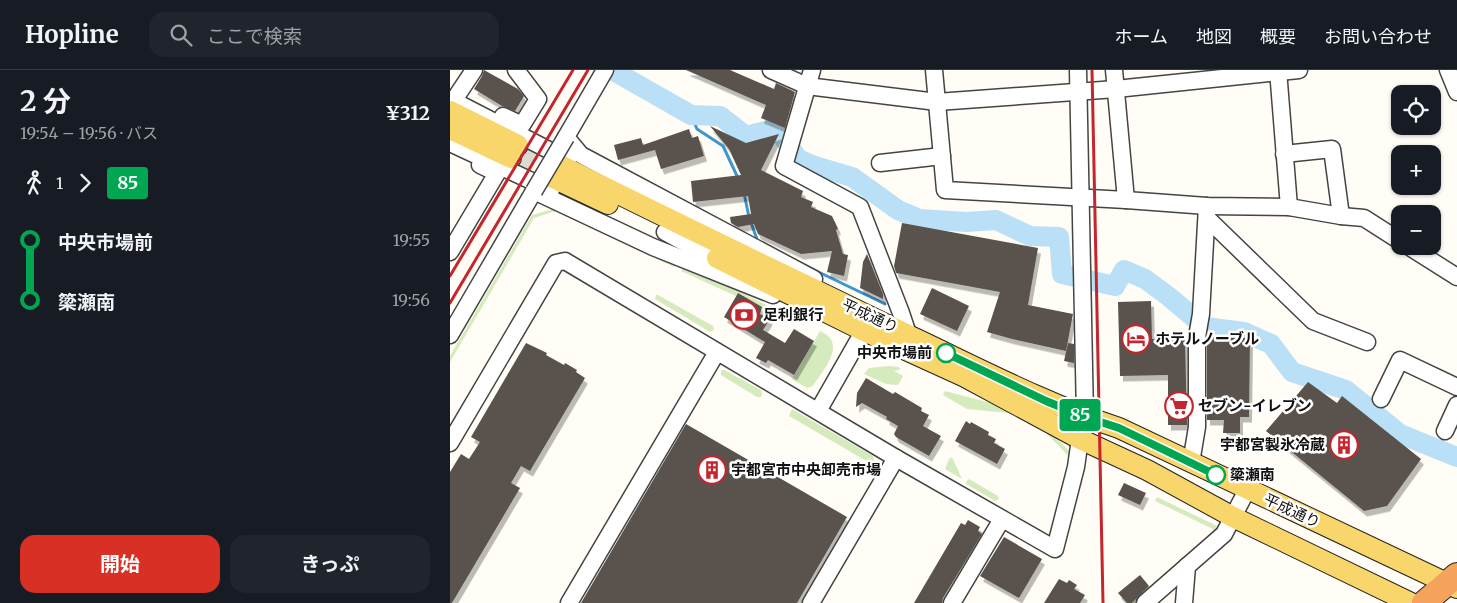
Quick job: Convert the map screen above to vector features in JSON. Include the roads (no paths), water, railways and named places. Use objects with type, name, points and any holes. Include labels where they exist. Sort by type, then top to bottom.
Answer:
[{"type":"highway","points":[[1424,603],[1454,582]]},
{"type":"main road","points":[[450,129],[515,151],[452,99]]},
{"type":"main road","name":"平成通り","points":[[1411,603],[1233,517],[1147,470],[1080,439],[868,324],[554,171],[665,232],[868,324],[908,334],[1038,397],[1085,417],[1119,428],[1247,490],[1454,582]]},
{"type":"street","points":[[452,99],[474,70]]},
{"type":"street","points":[[452,99],[522,125],[538,99],[516,70]]},
{"type":"street","points":[[450,335],[605,70]]},
{"type":"street","points":[[771,70],[937,102],[1116,89],[1300,70]]},
{"type":"street","points":[[934,70],[945,190],[1126,200],[1207,213],[1289,207],[1364,218],[1391,235]]},
{"type":"street","points":[[1078,70],[1085,417]]},
{"type":"street","points":[[1114,70],[1126,200]]},
{"type":"street","points":[[1448,70],[1457,92]]},
{"type":"street","points":[[1279,72],[1289,207]]},
{"type":"street","points":[[809,78],[784,166],[860,207],[908,334]]},
{"type":"street","points":[[452,99],[662,205],[677,206]]},
{"type":"street","points":[[566,137],[581,155],[831,288],[868,324],[818,411]]},
{"type":"street","points":[[450,142],[643,234],[652,240],[653,248]]},
{"type":"street","points":[[1284,154],[1332,150],[1341,216]]},
{"type":"street","points":[[450,151],[497,173],[450,252]]},
{"type":"street","points":[[880,163],[942,156]]},
{"type":"street","points":[[534,191],[653,248],[794,303],[665,232]]},
{"type":"street","points":[[1207,213],[1313,321],[1367,342]]},
{"type":"street","points":[[1192,463],[1197,427],[1197,337],[1201,314],[1207,213]]},
{"type":"street","points":[[1422,255],[1457,277]]},
{"type":"street","points":[[450,443],[556,263],[564,261],[896,458],[1055,549],[1076,467],[1080,439]]},
{"type":"street","points":[[569,603],[717,352]]},
{"type":"street","points":[[1381,399],[1400,360],[1457,387]]},
{"type":"street","points":[[1445,431],[1457,405]]},
{"type":"street","points":[[811,603],[896,458]]},
{"type":"street","points":[[1144,603],[1224,534],[1247,490]]},
{"type":"street","points":[[952,603],[1002,519]]},
{"type":"street","points":[[1184,603],[1187,566]]},
{"type":"waterway","points":[[612,70],[691,115],[720,116],[746,136],[769,130],[780,133],[798,159],[852,177],[898,210],[919,219],[966,222],[996,220],[1030,236],[1059,237],[1062,274],[1115,286],[1124,270],[1145,279],[1205,327],[1244,332],[1271,344],[1292,372],[1346,390],[1400,434],[1457,457]]},
{"type":"waterway","points":[[691,115],[697,129],[723,146],[738,178]]},
{"type":"waterway","points":[[744,193],[749,217],[758,242]]},
{"type":"waterway","points":[[806,266],[885,304]]},
{"type":"tunnel","points":[[518,145],[558,164]]},
{"type":"tunnel","points":[[511,158],[551,177]]},
{"type":"railway","points":[[450,276],[573,70]]},
{"type":"railway","points":[[450,303],[588,70]]},
{"type":"railway","points":[[1092,70],[1103,603]]},
{"type":"place","name":"足利銀行","points":[[744,315]]},
{"type":"place","name":"ホテルノーブル","points":[[1136,339]]},
{"type":"place","name":"中央市場前","points":[[946,353]]},
{"type":"place","name":"セブン-イレブン","points":[[1179,406]]},
{"type":"place","name":"宇都宮製氷冷蔵","points":[[1344,445]]},
{"type":"place","name":"宇都宮市中央卸売市場","points":[[712,470]]},
{"type":"place","name":"簗瀬南","points":[[1216,475]]}]
